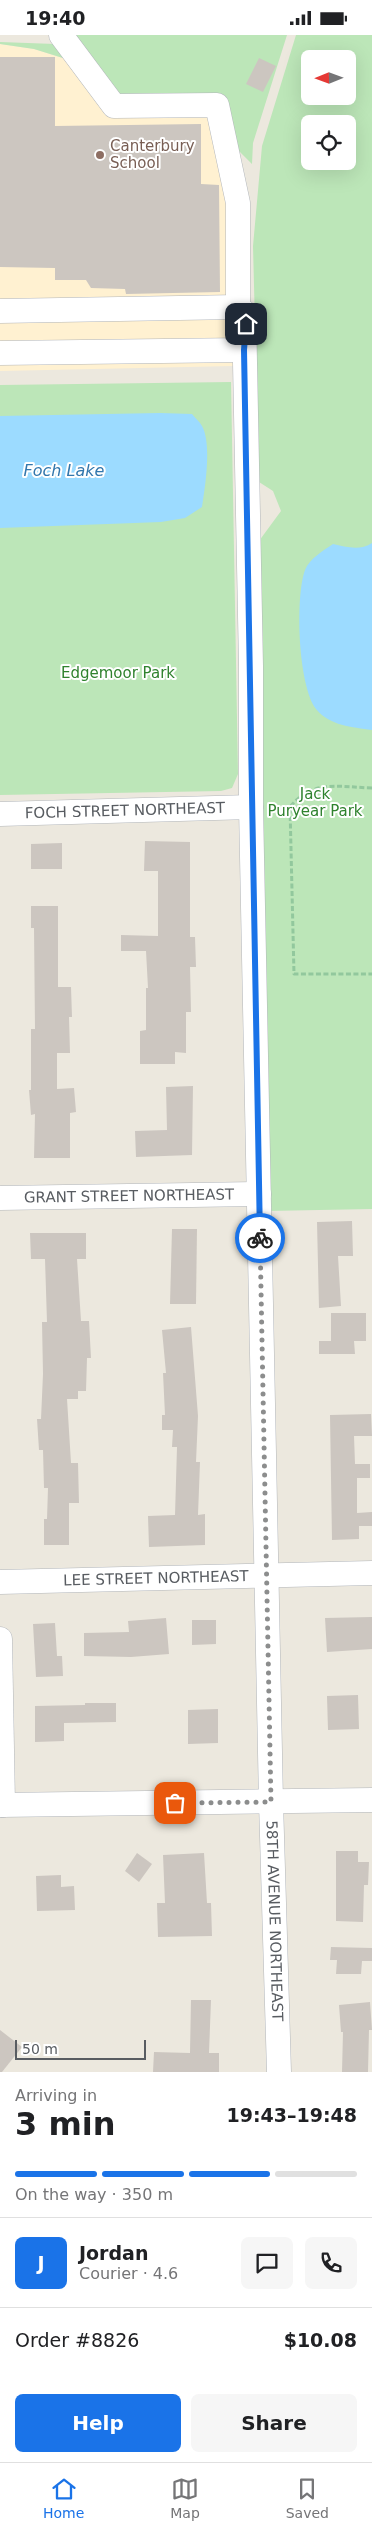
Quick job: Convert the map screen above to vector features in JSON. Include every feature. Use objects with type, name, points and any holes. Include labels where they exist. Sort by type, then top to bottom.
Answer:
[{"type":"street","name":"58TH AVENUE NORTHEAST","points":[[61,35],[114,106],[217,105],[238,203],[236,307],[244,312],[245,318],[244,350],[251,667],[251,807],[271,1802],[279,2072]]},
{"type":"street","points":[[0,311],[236,307]]},
{"type":"street","points":[[0,353],[244,350]]},
{"type":"street","name":"FOCH STREET NORTHEAST","points":[[0,814],[251,807]]},
{"type":"street","name":"GRANT STREET NORTHEAST","points":[[0,1198],[259,1194]]},
{"type":"street","name":"LEE STREET NORTHEAST","points":[[0,1582],[372,1573]]},
{"type":"street","points":[[0,1639],[2,1805],[372,1800]]},
{"type":"path","points":[[372,789],[318,787],[306,791],[290,807],[294,975],[372,974]]},
{"type":"shaded area","points":[[0,44],[34,49],[66,59],[209,115],[228,204],[234,316],[234,366],[0,371]]},
{"type":"green space","points":[[73,35],[287,35],[253,143],[252,164],[237,149],[227,103],[119,97]]},
{"type":"green space","name":"Jack Puryear Park","points":[[296,35],[372,35],[372,1209],[267,1211],[259,541],[281,511],[273,491],[259,482],[253,246],[262,146]]},
{"type":"green space","points":[[0,42],[55,44],[66,59],[34,49],[0,44]]},
{"type":"green space","name":"Edgemoor Park","points":[[231,382],[238,774],[232,788],[221,791],[0,795],[0,385]]},
{"type":"water","name":"Foch Lake","points":[[192,414],[202,426],[207,443],[207,454],[202,507],[185,518],[161,522],[0,528],[0,416]]},
{"type":"water","points":[[372,543],[372,730],[349,727],[335,722],[322,715],[316,709],[305,681],[299,620],[302,583],[305,570],[310,562],[333,544],[358,548]]},
{"type":"building","name":"Canterbury School","points":[[0,57],[55,57],[55,126],[201,124],[201,184],[219,185],[220,292],[126,294],[125,289],[91,288],[86,280],[55,280],[55,268],[0,267]]},
{"type":"building","points":[[259,58],[276,66],[263,92],[246,84]]},
{"type":"building","points":[[145,841],[190,842],[190,937],[195,937],[196,967],[190,967],[191,1012],[186,1012],[186,1053],[175,1052],[175,1064],[140,1064],[140,1031],[146,1030],[146,988],[148,988],[146,951],[121,951],[121,935],[158,936],[158,871],[144,871]]},
{"type":"building","points":[[62,843],[62,869],[31,869],[31,844]]},
{"type":"building","points":[[31,906],[58,906],[58,987],[71,987],[72,1017],[69,1017],[70,1053],[57,1053],[57,1089],[74,1088],[76,1112],[70,1113],[70,1158],[34,1158],[35,1114],[31,1115],[29,1090],[31,1090],[31,1029],[35,1029],[34,928],[31,928]]},
{"type":"building","points":[[193,1086],[192,1155],[136,1157],[135,1131],[167,1130],[166,1087]]},
{"type":"building","points":[[352,1221],[353,1256],[338,1256],[341,1306],[319,1308],[317,1222]]},
{"type":"building","points":[[172,1229],[197,1229],[196,1304],[170,1304]]},
{"type":"building","points":[[30,1233],[86,1233],[86,1259],[77,1259],[81,1321],[89,1321],[91,1358],[87,1358],[86,1391],[78,1391],[78,1399],[67,1399],[71,1463],[78,1463],[79,1503],[69,1503],[69,1545],[44,1545],[44,1519],[47,1519],[48,1488],[44,1488],[43,1450],[39,1450],[37,1419],[41,1419],[43,1374],[42,1322],[47,1322],[45,1259],[31,1259]]},
{"type":"building","points":[[331,1313],[366,1313],[366,1341],[354,1341],[355,1354],[319,1354],[319,1341],[331,1341]]},
{"type":"building","points":[[191,1327],[198,1416],[196,1462],[200,1462],[198,1515],[205,1514],[205,1545],[149,1547],[148,1516],[175,1515],[177,1447],[172,1447],[173,1430],[162,1430],[162,1415],[165,1415],[163,1373],[166,1373],[162,1330]]},
{"type":"building","points":[[371,1414],[372,1436],[354,1436],[355,1464],[370,1464],[370,1478],[357,1478],[357,1513],[372,1512],[372,1526],[359,1526],[359,1539],[332,1540],[330,1415]]},
{"type":"building","points":[[372,1617],[372,1649],[327,1652],[325,1618]]},
{"type":"building","points":[[166,1618],[169,1654],[131,1657],[84,1656],[84,1633],[129,1632],[128,1621]]},
{"type":"building","points":[[192,1620],[216,1620],[216,1644],[192,1645]]},
{"type":"building","points":[[55,1623],[57,1656],[62,1656],[63,1676],[36,1677],[33,1624]]},
{"type":"building","points":[[358,1695],[359,1729],[328,1730],[327,1696]]},
{"type":"building","points":[[85,1703],[116,1703],[116,1722],[64,1723],[64,1741],[35,1742],[35,1706],[85,1705]]},
{"type":"building","points":[[218,1709],[218,1743],[188,1744],[188,1710]]},
{"type":"building","points":[[336,1851],[358,1851],[358,1862],[369,1862],[368,1885],[364,1885],[363,1922],[336,1921]]},
{"type":"building","points":[[137,1853],[152,1864],[139,1882],[125,1871]]},
{"type":"building","points":[[204,1853],[207,1903],[211,1903],[212,1936],[158,1937],[157,1903],[165,1903],[163,1855]]},
{"type":"building","points":[[61,1875],[61,1887],[74,1886],[75,1910],[37,1911],[36,1876]]},
{"type":"building","points":[[331,1947],[372,1948],[372,1961],[362,1961],[361,1974],[336,1974],[337,1960],[330,1960]]},
{"type":"building","points":[[191,2000],[211,2000],[209,2053],[219,2053],[219,2072],[153,2072],[154,2052],[190,2053]]},
{"type":"building","points":[[370,2002],[372,2030],[369,2030],[368,2072],[342,2072],[343,2032],[341,2032],[339,2005]]},
{"type":"building","points":[[0,2030],[22,2047],[2,2072],[0,2072]]},
{"type":"way so far","points":[[175,1803],[271,1802],[260,1238]]},
{"type":"place","name":"Canterbury School","points":[[100,155]]},
{"type":"route","points":[[246,324],[244,350],[251,667],[251,807],[260,1238]]}]
